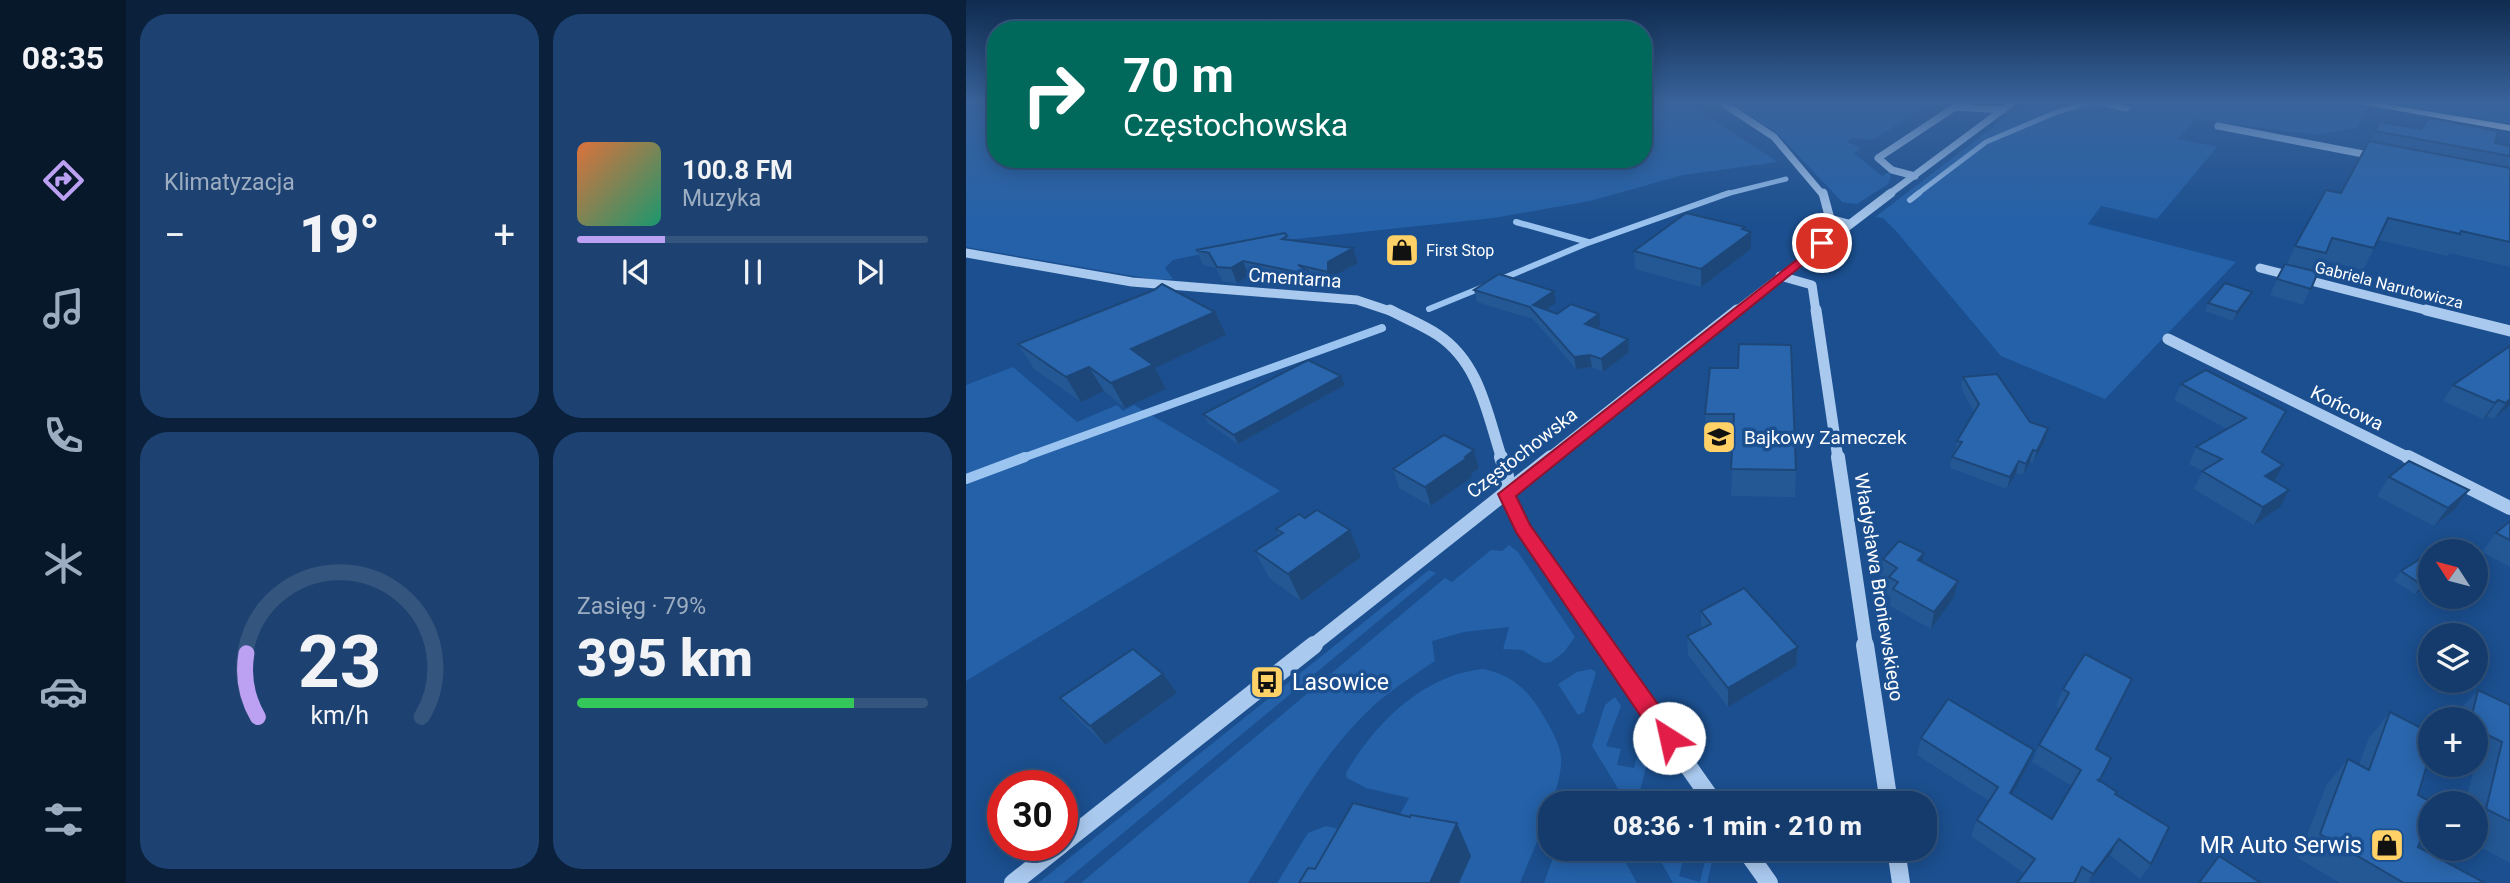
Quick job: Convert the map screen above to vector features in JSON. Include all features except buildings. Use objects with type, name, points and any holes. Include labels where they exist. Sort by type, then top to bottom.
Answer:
[{"type":"street","points":[[1779,143],[1822,191],[1830,219],[1848,224]]},
{"type":"street","points":[[1900,143],[1878,158],[1892,170],[1916,176]]},
{"type":"street","name":"Częstochowska","points":[[1078,832],[1780,276],[1959,143]]},
{"type":"street","points":[[2310,143],[2390,159]]},
{"type":"street","name":"Cmentarna","points":[[966,253],[1132,282],[1357,300],[1412,320],[1438,335],[1458,352],[1474,373],[1507,475],[1507,494]]},
{"type":"street","name":"Gabriela Narutowicza","points":[[2260,268],[2510,331]]},
{"type":"street","name":"Władysława Broniewskiego","points":[[1780,276],[1812,285],[1887,791]]},
{"type":"street","points":[[2339,278],[2361,294]]},
{"type":"street","name":"Końcowa","points":[[2168,339],[2510,508]]},
{"type":"street","points":[[1507,494],[1522,527],[1706,791]]},
{"type":"street","name":"Częstochowska","points":[[1013,883],[1041,861]]},
{"type":"street","points":[[1753,861],[1769,883]]},
{"type":"street","points":[[1898,861],[1901,883]]},
{"type":"shaded area","points":[[966,143],[987,143],[987,168],[1652,168],[1652,143],[1749,143],[1778,162],[1683,175],[1590,201],[1494,218],[1248,244],[1173,260],[1165,268],[1173,279],[1157,280],[966,247]]},
{"type":"shaded area","points":[[1787,143],[1850,143],[1861,148],[1854,153],[1882,176],[1889,172],[1891,177],[1888,184],[1857,204],[1842,202]]},
{"type":"shaded area","points":[[1972,143],[2198,143],[2217,147],[2157,219],[2101,206],[2088,224],[2236,262],[2105,399],[2001,356],[1896,231],[1883,218],[1875,217]]},
{"type":"shaded area","points":[[1013,367],[1077,422],[1117,405],[1123,411],[1134,405],[1280,491],[966,681],[966,385]]},
{"type":"shaded area","points":[[1509,545],[1518,552],[1575,637],[1564,652],[1551,662],[1544,663],[1522,650],[1503,649],[1509,627],[1464,632],[1432,641],[1435,661],[1380,701],[1346,734],[1301,796],[1248,883],[1081,883],[1445,578],[1452,582],[1491,550],[1502,551]]},
{"type":"shaded area","points":[[1429,570],[1436,573],[1063,883],[1038,883],[1065,861],[1078,861],[1078,851]]},
{"type":"shaded area","points":[[1483,669],[1515,682],[1538,707],[1552,730],[1561,756],[1556,791],[1538,791],[1538,839],[1520,883],[1459,883],[1386,840],[1409,798],[1366,788],[1347,778],[1346,773],[1358,754],[1386,720],[1421,691],[1461,673]]},
{"type":"shaded area","points":[[1591,669],[1596,672],[1595,676],[1584,712],[1578,715],[1558,684],[1577,672]]},
{"type":"shaded area","points":[[1615,697],[1621,706],[1606,746],[1621,749],[1617,765],[1634,768],[1642,738],[1650,752],[1640,791],[1620,791],[1592,746],[1605,705]]},
{"type":"shaded area","points":[[1326,826],[1375,838],[1346,883],[1277,883],[1308,833]]},
{"type":"shaded area","points":[[1552,861],[1625,861],[1637,883],[1544,883]]},
{"type":"shaded area","points":[[1661,861],[1683,861],[1679,876],[1700,882],[1705,861],[1712,861],[1707,883],[1673,883]]},
{"type":"waterway","points":[[1916,195],[1984,143]]},
{"type":"waterway","points":[[1727,194],[1786,179]]},
{"type":"waterway","points":[[1910,200],[1919,193]]},
{"type":"waterway","points":[[1499,280],[1585,244],[1727,194]]},
{"type":"waterway","points":[[1722,195],[1727,194]]},
{"type":"waterway","points":[[1516,222],[1588,242]]},
{"type":"waterway","points":[[1429,309],[1483,287]]},
{"type":"waterway","points":[[1020,459],[1382,328]]},
{"type":"waterway","points":[[966,479],[1025,457]]},
{"type":"place","name":"First Stop","points":[[1402,250]]},
{"type":"place","name":"Bajkowy Zameczek","points":[[1719,437]]},
{"type":"place","name":"Lasowice","points":[[1267,682]]},
{"type":"place","name":"MR Auto Serwis","points":[[2387,845]]},
{"type":"route","points":[[1669,738],[1522,527],[1507,494],[1822,243]]}]
